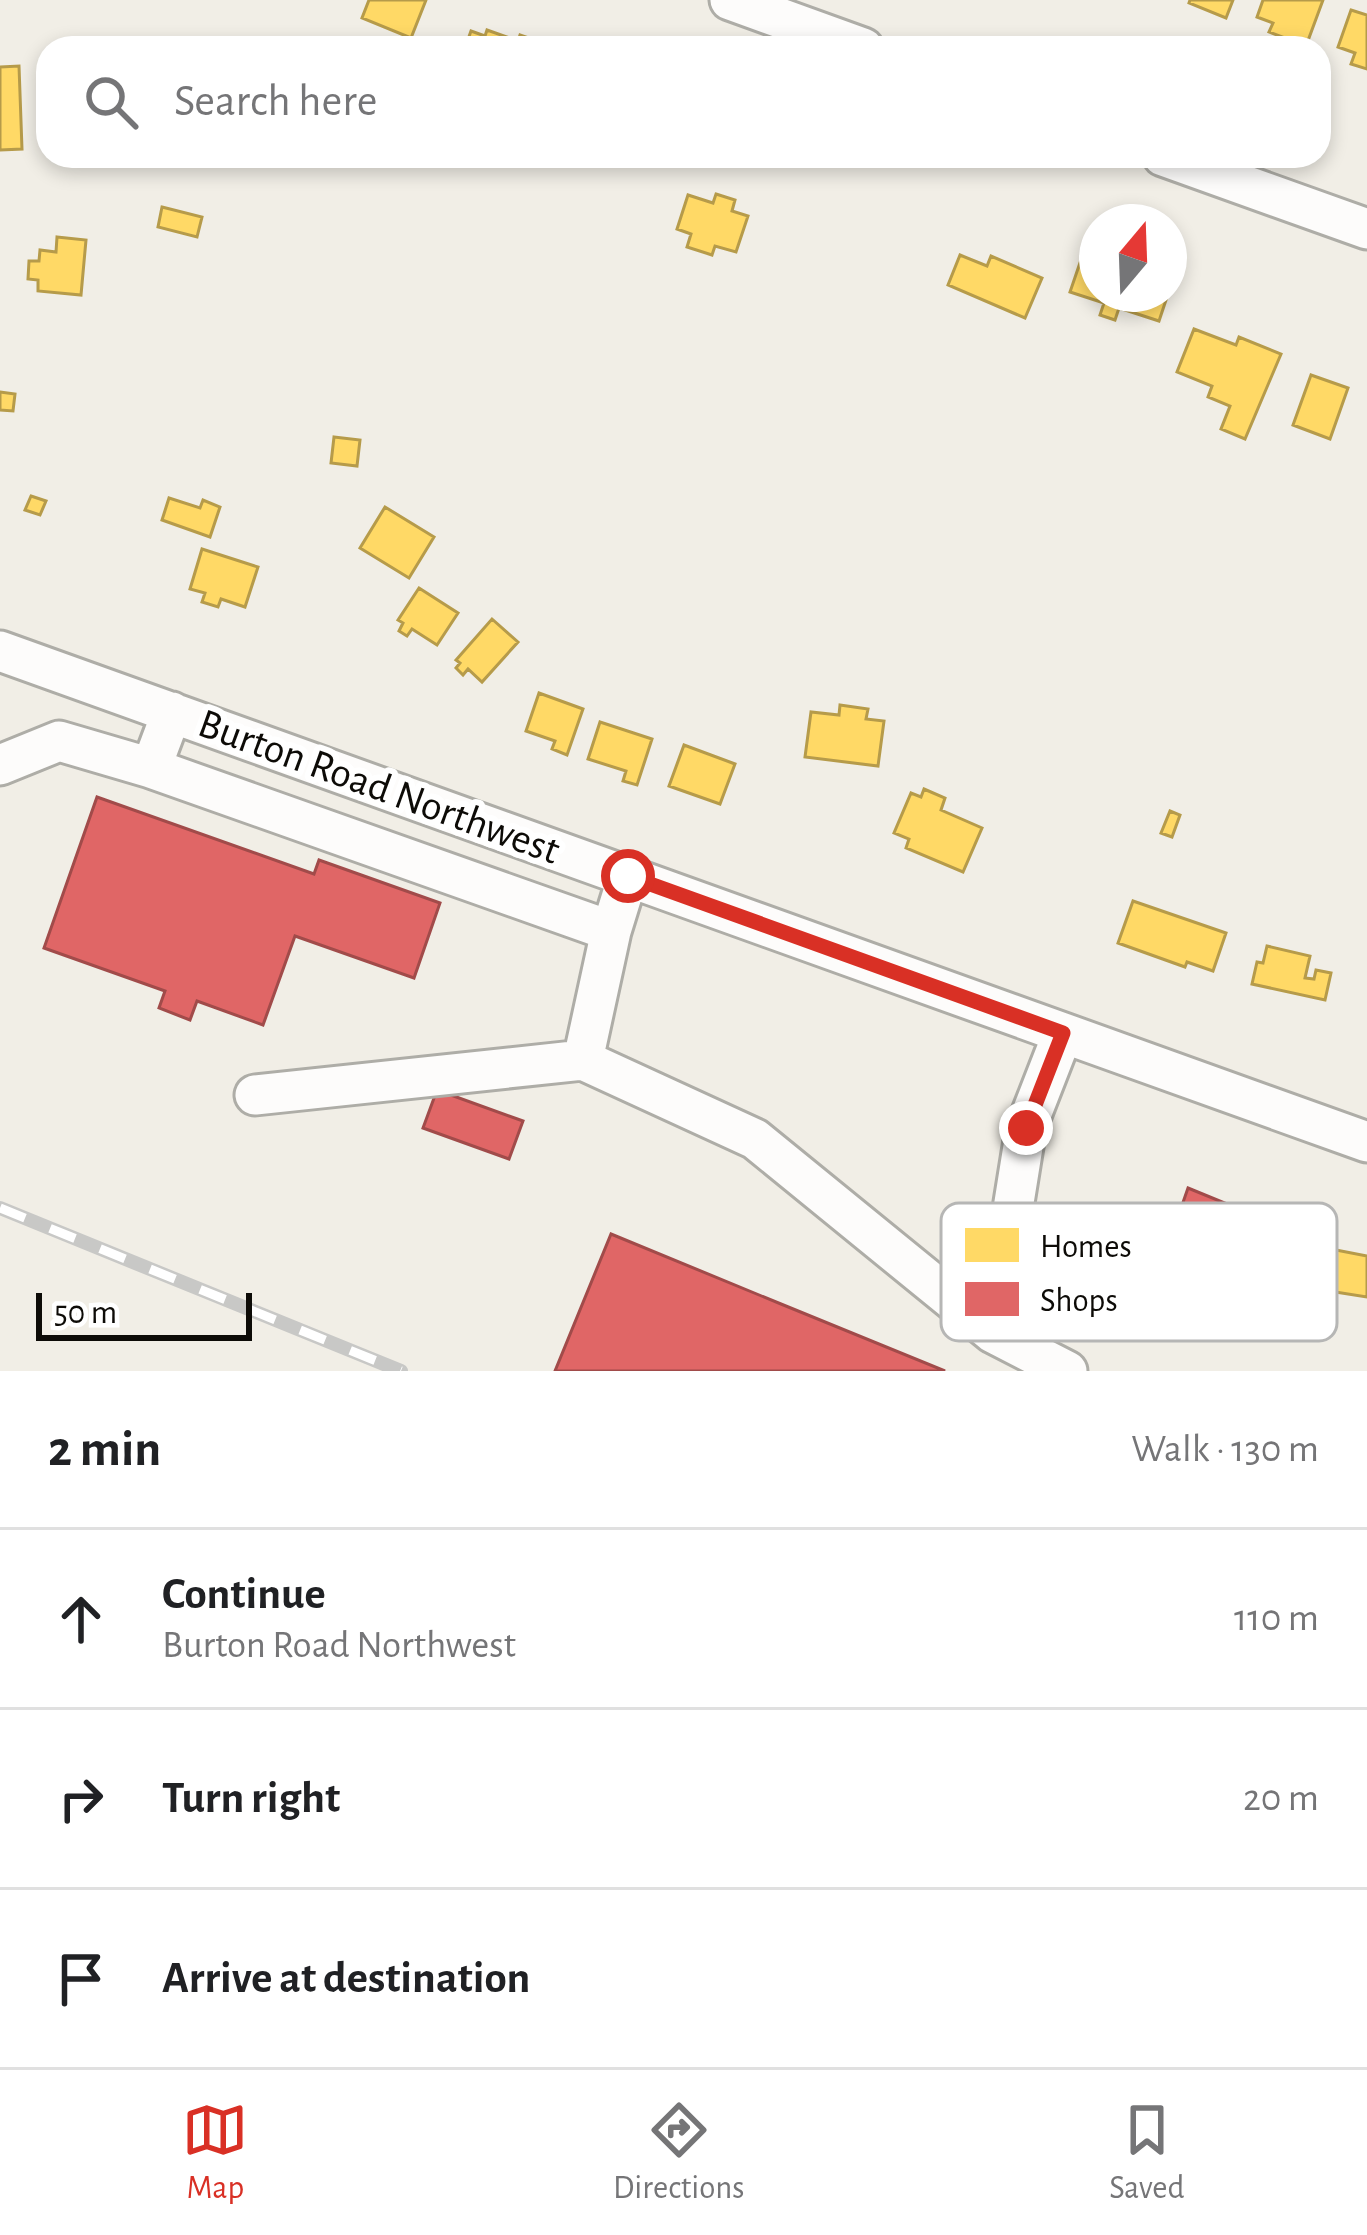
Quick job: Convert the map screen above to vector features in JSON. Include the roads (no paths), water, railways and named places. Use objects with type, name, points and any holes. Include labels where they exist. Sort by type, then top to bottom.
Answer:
[{"type":"street","points":[[730,0],[830,36]]},
{"type":"street","points":[[1197,168],[1367,229]]},
{"type":"street","name":"Burton Road Northwest","points":[[0,650],[1367,1142]]},
{"type":"street","points":[[151,768],[172,712]]},
{"type":"street","points":[[0,765],[59,741],[151,768],[611,931]]},
{"type":"street","points":[[583,1060],[628,876]]},
{"type":"street","points":[[1014,1203],[1026,1128],[1063,1033]]},
{"type":"street","points":[[256,1095],[583,1060],[755,1138],[941,1290]]},
{"type":"street","points":[[1009,1341],[1067,1371]]},
{"type":"railway","points":[[0,1208],[401,1371]]}]
